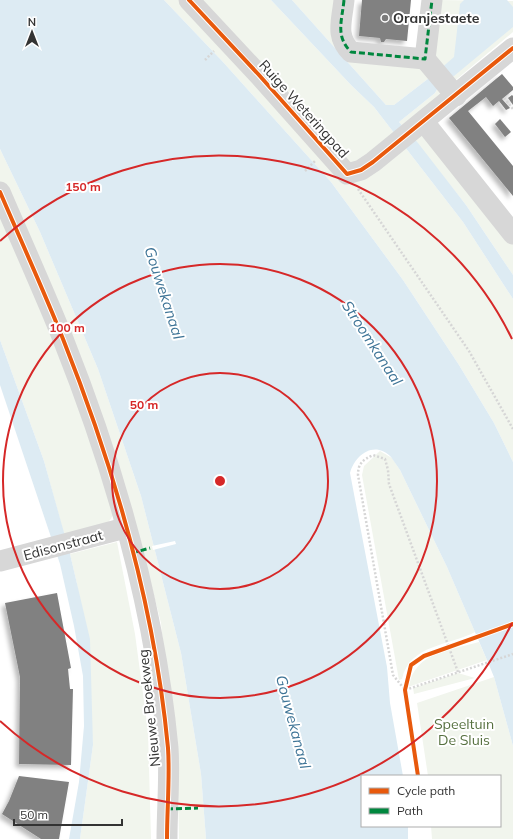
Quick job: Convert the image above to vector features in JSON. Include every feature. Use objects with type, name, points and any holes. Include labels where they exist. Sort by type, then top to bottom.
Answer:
[{"type":"street","name":"Ruige Weteringpad","points":[[189,0],[259,75],[347,174],[361,170],[419,126],[441,78],[513,48]]},
{"type":"street","points":[[344,0],[340,32],[343,44],[351,52],[441,78],[432,0]]},
{"type":"street","points":[[419,126],[513,234]]},
{"type":"street","name":"Nieuwe Broekweg","points":[[0,192],[63,339],[107,463],[138,570],[156,652],[168,749],[167,839]]},
{"type":"street","name":"Edisonstraat","points":[[0,562],[125,528]]},
{"type":"path","points":[[504,98],[513,109]]},
{"type":"path","points":[[347,174],[469,351],[513,429]]},
{"type":"path","points":[[405,690],[393,675],[358,475],[358,467],[362,460],[373,455],[385,459],[388,470],[389,484],[458,672]]},
{"type":"path","points":[[442,649],[454,644]]},
{"type":"path","points":[[405,690],[513,654]]},
{"type":"path","points":[[405,683],[406,698]]},
{"type":"green space","points":[[164,0],[271,0],[351,85],[374,107],[463,222],[513,299],[513,462],[494,423],[459,365],[403,280],[331,182],[223,62]]},
{"type":"green space","points":[[292,0],[338,0],[334,36],[426,67],[433,75],[394,105],[386,105]]},
{"type":"green space","points":[[437,0],[513,1],[513,32],[451,84],[431,59]]},
{"type":"green space","points":[[440,84],[446,90],[407,131],[399,122],[435,93]]},
{"type":"green space","points":[[426,135],[513,241],[513,275],[466,205],[412,137]]},
{"type":"green space","points":[[0,149],[40,232],[98,369],[141,496],[181,653],[201,774],[206,839],[179,839],[178,790],[161,623],[138,532],[0,189]]},
{"type":"green space","points":[[0,210],[76,393],[115,512],[108,523],[65,538],[44,461],[0,340]]},
{"type":"green space","points":[[380,451],[392,458],[400,470],[447,567],[475,632],[422,652],[413,659],[406,668],[402,679],[399,680],[362,475],[364,466]]},
{"type":"green space","points":[[117,542],[135,634],[148,731],[151,839],[80,839],[93,745],[77,584],[70,554]]},
{"type":"green space","points":[[479,642],[487,660],[408,687],[412,675],[427,659],[446,650]]},
{"type":"green space","points":[[458,673],[475,678],[414,694],[413,688]]},
{"type":"green space","name":"Speeltuin De Sluis","points":[[494,677],[513,746],[513,839],[432,839],[431,827],[501,827],[501,775],[428,775],[417,703]]},
{"type":"water","points":[[0,0],[164,0],[223,62],[331,182],[403,280],[459,365],[494,423],[513,462],[513,746],[494,677],[447,567],[400,470],[391,457],[385,452],[372,450],[366,452],[356,461],[352,466],[350,473],[387,667],[390,703],[403,775],[361,775],[361,827],[408,827],[408,839],[206,839],[201,774],[181,653],[141,496],[98,369],[40,232],[0,149]]},
{"type":"water","points":[[271,0],[292,0],[386,105],[394,105],[433,75],[440,84],[435,93],[399,122],[418,143],[466,205],[513,275],[513,299],[463,222],[374,107],[351,85]]},
{"type":"water","points":[[464,0],[507,0],[513,7],[513,27],[454,76],[447,78],[439,70],[454,57],[460,4]]},
{"type":"water","points":[[0,340],[44,461],[70,554],[90,639],[93,745],[80,839],[69,839],[79,782],[84,726],[83,676],[74,626],[60,564],[0,385]]},
{"type":"pier","points":[[175,541],[176,544],[153,550],[152,546]]},
{"type":"building","name":"Oranjestaete","points":[[362,0],[411,0],[407,41],[386,39],[384,42],[381,42],[380,38],[359,36]]},
{"type":"building","points":[[502,74],[513,87],[513,90],[502,99],[510,108],[506,110],[499,101],[493,106],[486,97],[468,111],[513,166],[513,196],[449,118]]},
{"type":"building","points":[[512,95],[513,96],[513,105],[508,98]]},
{"type":"building","points":[[500,119],[511,132],[505,137],[495,124]]},
{"type":"building","points":[[57,593],[71,668],[68,669],[70,689],[73,689],[71,765],[19,764],[20,677],[5,603]]},
{"type":"building","points":[[19,776],[69,782],[59,839],[41,839],[2,814]]},
{"type":"marked path","points":[[344,0],[341,34],[346,46],[351,52],[425,59],[432,0]]},
{"type":"marked path","points":[[132,553],[150,548]]},
{"type":"marked path","points":[[167,809],[198,808]]},
{"type":"cycle path","points":[[189,0],[259,75],[347,174],[361,170],[373,162],[513,48]]},
{"type":"cycle path","points":[[0,192],[40,283],[82,388],[115,488],[130,540],[143,592],[162,696],[169,759],[167,839]]},
{"type":"cycle path","points":[[418,775],[405,690],[411,665],[424,656],[513,624]]},
{"type":"place","name":"Oranjestaete","points":[[385,18]]},
{"type":"water label","name":"Gouwekanaal","points":[[164,293]]},
{"type":"water label","name":"Stroomkanaal","points":[[372,343]]},
{"type":"water label","name":"Gouwekanaal","points":[[293,722]]}]
